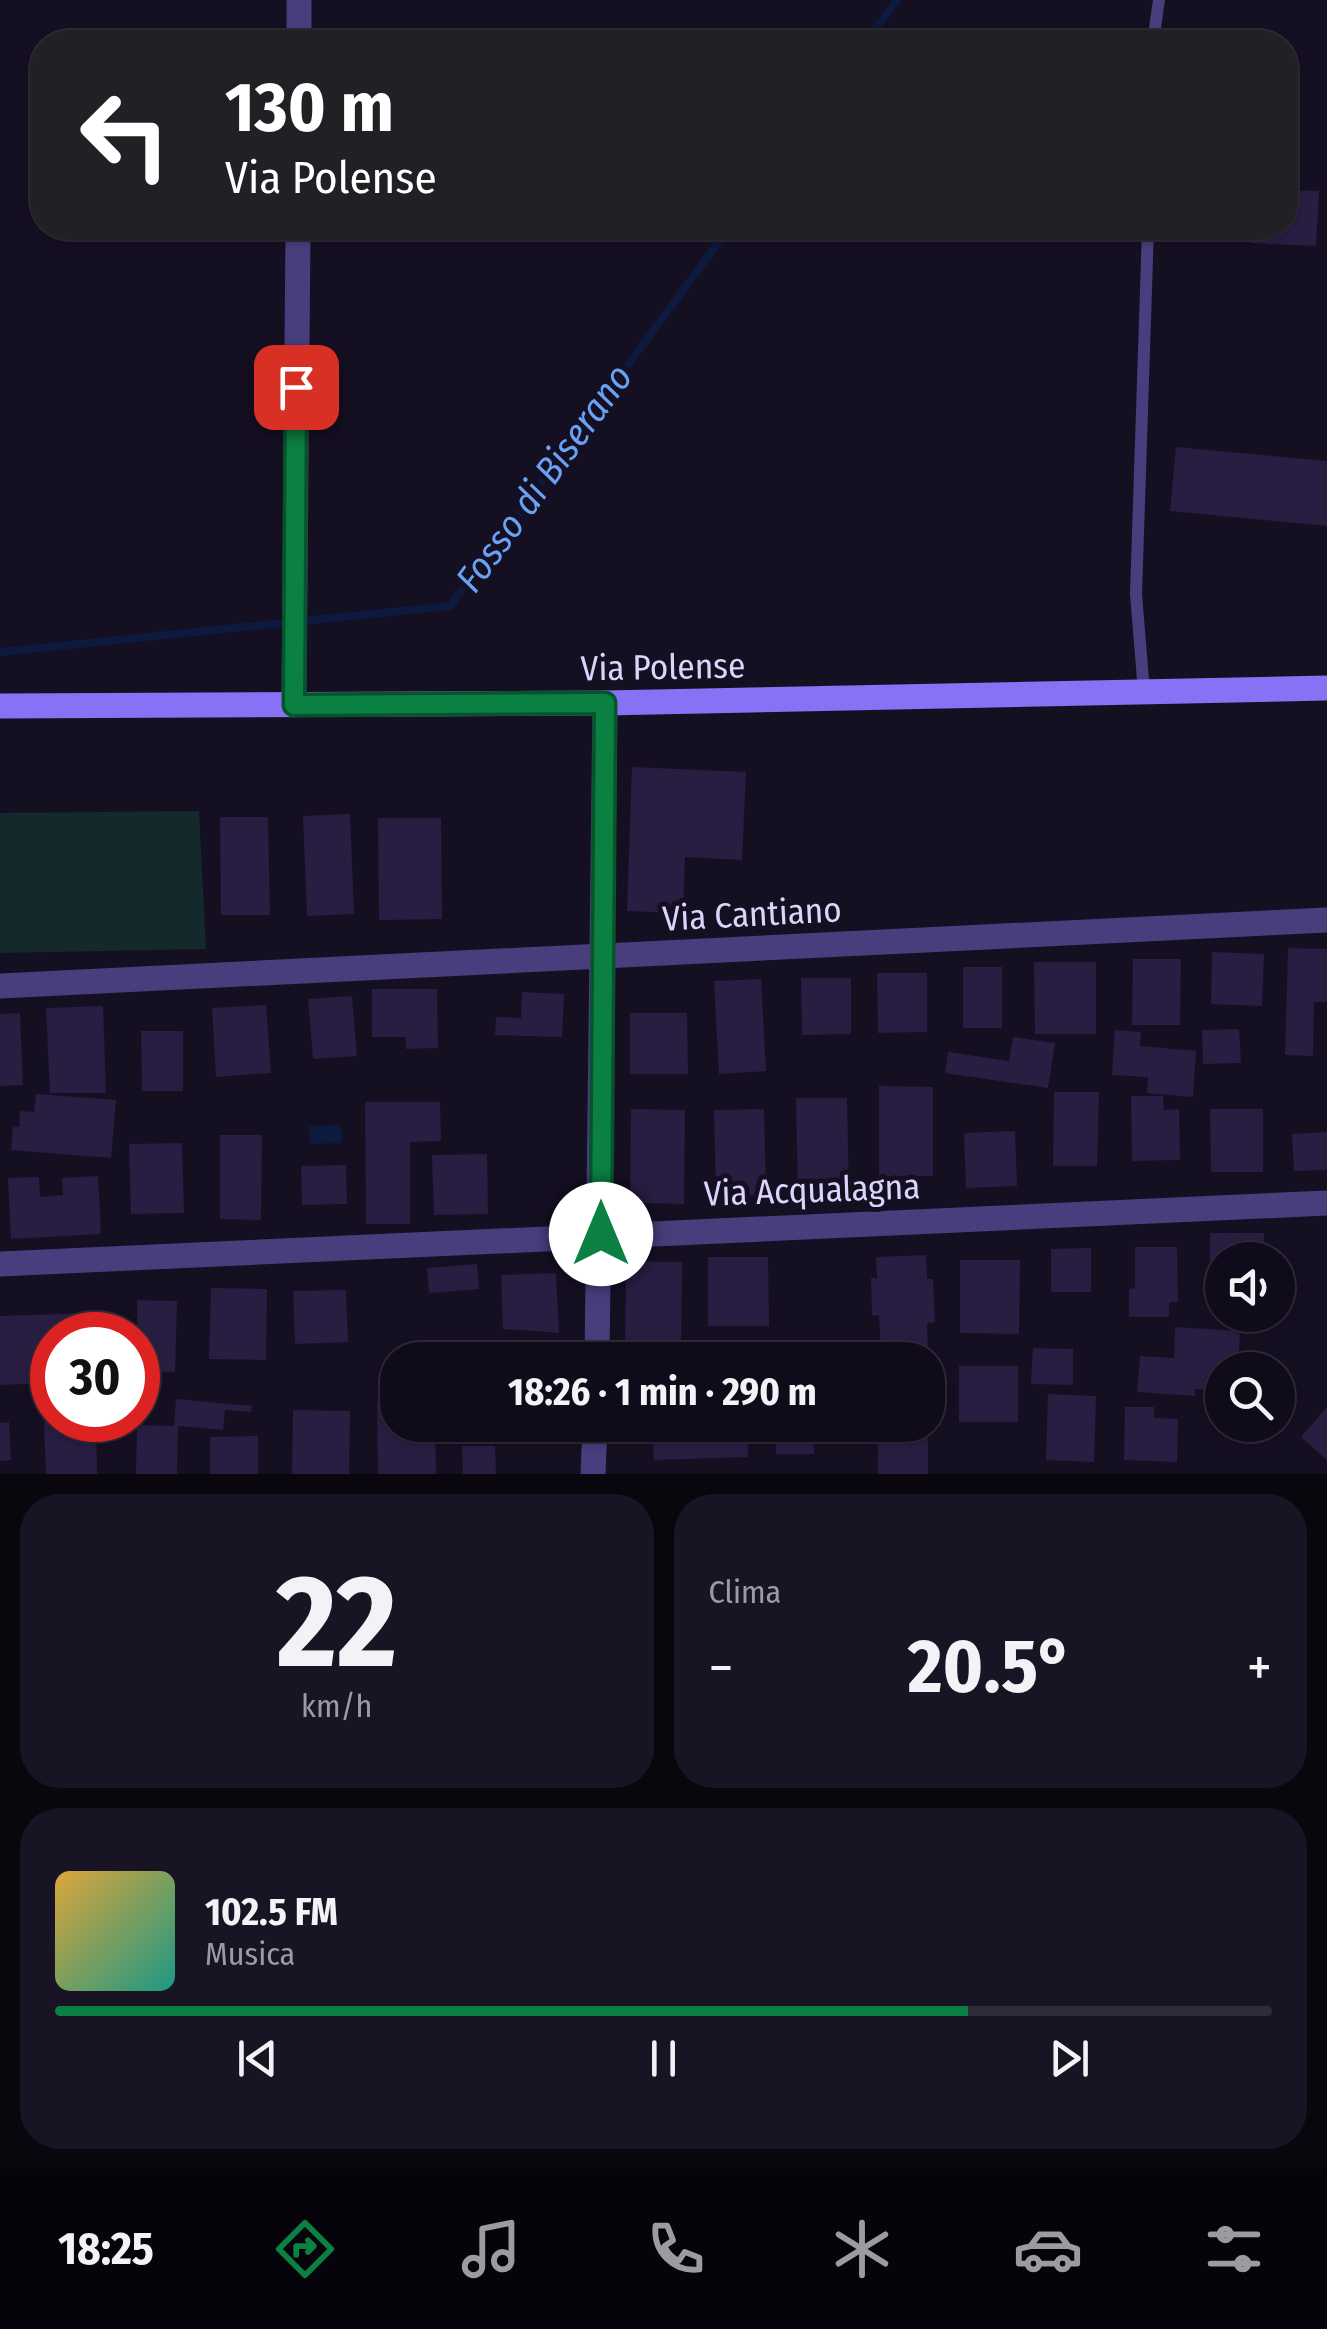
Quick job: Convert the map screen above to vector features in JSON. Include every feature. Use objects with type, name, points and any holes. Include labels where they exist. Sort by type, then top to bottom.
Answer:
[{"type":"main road","name":"Via Polense","points":[[0,706],[605,703],[1327,688]]},
{"type":"street","points":[[299,0],[299,30]]},
{"type":"street","points":[[294,705],[298,240]]},
{"type":"street","points":[[598,1342],[605,703]]},
{"type":"street","name":"Via Cantiano","points":[[0,986],[1327,920]]},
{"type":"street","name":"Via Acqualagna","points":[[0,1264],[1327,1202]]},
{"type":"street","points":[[593,1474],[594,1442]]},
{"type":"lane","points":[[1155,30],[1159,0]]},
{"type":"lane","points":[[1144,692],[1136,594],[1148,240]]},
{"type":"green space","points":[[199,811],[206,949],[0,953],[0,813]]},
{"type":"water","points":[[341,1125],[342,1143],[310,1144],[309,1126]]},
{"type":"building","points":[[1298,190],[1319,191],[1316,246],[1251,243],[1298,240]]},
{"type":"building","points":[[1176,447],[1327,461],[1327,526],[1170,511]]},
{"type":"building","points":[[632,767],[746,772],[742,860],[685,857],[683,913],[627,911]]},
{"type":"building","points":[[350,814],[354,914],[307,916],[303,816]]},
{"type":"building","points":[[220,817],[268,817],[270,915],[221,915]]},
{"type":"building","points":[[378,818],[441,818],[442,919],[379,920]]},
{"type":"building","points":[[1288,948],[1327,949],[1327,1002],[1314,1002],[1313,1056],[1285,1055]]},
{"type":"building","points":[[1212,952],[1264,954],[1262,1006],[1211,1004]]},
{"type":"building","points":[[1133,959],[1181,959],[1180,1025],[1132,1025]]},
{"type":"building","points":[[1034,962],[1096,962],[1096,1034],[1035,1034]]},
{"type":"building","points":[[963,967],[1002,967],[1002,1028],[963,1028]]},
{"type":"building","points":[[877,973],[927,973],[927,1032],[878,1033]]},
{"type":"building","points":[[801,978],[851,978],[851,1034],[802,1035]]},
{"type":"building","points":[[761,979],[766,1071],[719,1074],[714,981]]},
{"type":"building","points":[[372,989],[437,989],[438,1048],[406,1049],[406,1037],[372,1037]]},
{"type":"building","points":[[522,992],[564,994],[562,1037],[495,1035],[496,1017],[521,1018]]},
{"type":"building","points":[[352,996],[357,1056],[313,1059],[308,999]]},
{"type":"building","points":[[266,1005],[271,1073],[216,1077],[212,1008]]},
{"type":"building","points":[[103,1006],[106,1093],[50,1093],[46,1008]]},
{"type":"building","points":[[20,1013],[23,1085],[0,1086],[0,1014]]},
{"type":"building","points":[[630,1013],[687,1013],[688,1074],[630,1074]]},
{"type":"building","points":[[1239,1029],[1241,1063],[1203,1064],[1202,1030]]},
{"type":"building","points":[[1115,1030],[1141,1032],[1140,1046],[1196,1051],[1193,1097],[1147,1093],[1148,1077],[1112,1075]]},
{"type":"building","points":[[141,1031],[183,1031],[183,1091],[142,1091]]},
{"type":"building","points":[[1013,1037],[1055,1043],[1048,1088],[945,1073],[948,1052],[1009,1061]]},
{"type":"building","points":[[879,1086],[933,1087],[933,1176],[879,1176]]},
{"type":"building","points":[[1054,1092],[1099,1092],[1097,1166],[1053,1166]]},
{"type":"building","points":[[36,1094],[116,1100],[111,1158],[11,1150],[13,1126],[19,1127],[20,1111],[34,1112]]},
{"type":"building","points":[[1131,1096],[1163,1096],[1164,1110],[1179,1109],[1180,1160],[1132,1161]]},
{"type":"building","points":[[796,1098],[847,1098],[849,1197],[798,1198]]},
{"type":"building","points":[[365,1102],[440,1102],[441,1141],[410,1142],[410,1224],[366,1224]]},
{"type":"building","points":[[631,1109],[685,1110],[684,1204],[630,1203]]},
{"type":"building","points":[[764,1109],[766,1195],[716,1196],[714,1110]]},
{"type":"building","points":[[1210,1109],[1263,1109],[1263,1172],[1211,1172]]},
{"type":"building","points":[[1015,1131],[1017,1186],[966,1188],[964,1133]]},
{"type":"building","points":[[1327,1132],[1327,1170],[1294,1171],[1292,1134]]},
{"type":"building","points":[[220,1135],[262,1135],[261,1220],[220,1219]]},
{"type":"building","points":[[182,1143],[184,1213],[131,1214],[129,1144]]},
{"type":"building","points":[[487,1154],[488,1214],[434,1215],[432,1155]]},
{"type":"building","points":[[346,1165],[347,1204],[302,1205],[301,1166]]},
{"type":"building","points":[[98,1176],[101,1234],[11,1239],[8,1178],[39,1177],[40,1197],[63,1195],[62,1178]]},
{"type":"building","points":[[1210,1233],[1264,1233],[1264,1242],[1210,1242]]},
{"type":"building","points":[[1135,1247],[1177,1247],[1178,1302],[1169,1302],[1169,1317],[1129,1317],[1129,1289],[1135,1288]]},
{"type":"building","points":[[1091,1248],[1091,1292],[1051,1292],[1051,1249]]},
{"type":"building","points":[[926,1255],[927,1279],[933,1279],[935,1322],[927,1323],[928,1342],[881,1342],[879,1315],[872,1316],[871,1278],[877,1278],[876,1257]]},
{"type":"building","points":[[708,1257],[768,1257],[769,1326],[708,1326]]},
{"type":"building","points":[[960,1260],[1020,1260],[1019,1334],[960,1333]]},
{"type":"building","points":[[626,1261],[682,1262],[681,1342],[625,1342]]},
{"type":"building","points":[[477,1264],[479,1289],[429,1293],[427,1268]]},
{"type":"building","points":[[556,1273],[559,1333],[503,1329],[501,1275]]},
{"type":"building","points":[[211,1288],[267,1289],[266,1360],[209,1359]]},
{"type":"building","points":[[346,1290],[348,1342],[295,1344],[293,1291]]},
{"type":"building","points":[[137,1300],[177,1301],[175,1372],[160,1372],[160,1312],[137,1312]]},
{"type":"building","points":[[30,1315],[30,1384],[0,1385],[0,1316]]},
{"type":"building","points":[[1175,1327],[1240,1332],[1239,1352],[1205,1352],[1205,1390],[1195,1389],[1195,1396],[1137,1392],[1140,1356],[1174,1358]]},
{"type":"building","points":[[1033,1348],[1073,1349],[1073,1385],[1031,1384]]},
{"type":"building","points":[[959,1366],[1018,1366],[1018,1422],[959,1422]]},
{"type":"building","points":[[1048,1394],[1096,1396],[1094,1462],[1046,1460]]},
{"type":"building","points":[[176,1399],[252,1406],[251,1412],[225,1410],[223,1430],[178,1426],[177,1474],[136,1474],[137,1442],[160,1442],[160,1426],[174,1426]]},
{"type":"building","points":[[380,1403],[380,1442],[435,1442],[436,1474],[378,1474]]},
{"type":"building","points":[[1125,1407],[1154,1407],[1154,1418],[1178,1419],[1177,1462],[1124,1460]]},
{"type":"building","points":[[1327,1407],[1327,1460],[1301,1437]]},
{"type":"building","points":[[293,1410],[350,1411],[349,1474],[292,1474]]},
{"type":"building","points":[[9,1422],[11,1460],[0,1461],[0,1423]]},
{"type":"building","points":[[258,1436],[258,1474],[210,1474],[210,1437]]},
{"type":"building","points":[[45,1442],[96,1442],[97,1474],[46,1474]]},
{"type":"building","points":[[653,1442],[748,1442],[748,1457],[654,1460]]},
{"type":"building","points":[[776,1442],[814,1442],[814,1454],[776,1454]]},
{"type":"building","points":[[878,1442],[928,1442],[928,1474],[878,1474]]},
{"type":"building","points":[[462,1446],[495,1446],[496,1474],[463,1474]]},
{"type":"waterway","name":"Fosso di Biserano","points":[[875,30],[897,0]]},
{"type":"waterway","name":"Fosso di Biserano","points":[[0,652],[450,606],[720,240]]},
{"type":"route","points":[[296,387],[294,705],[605,703],[601,1234]]}]
